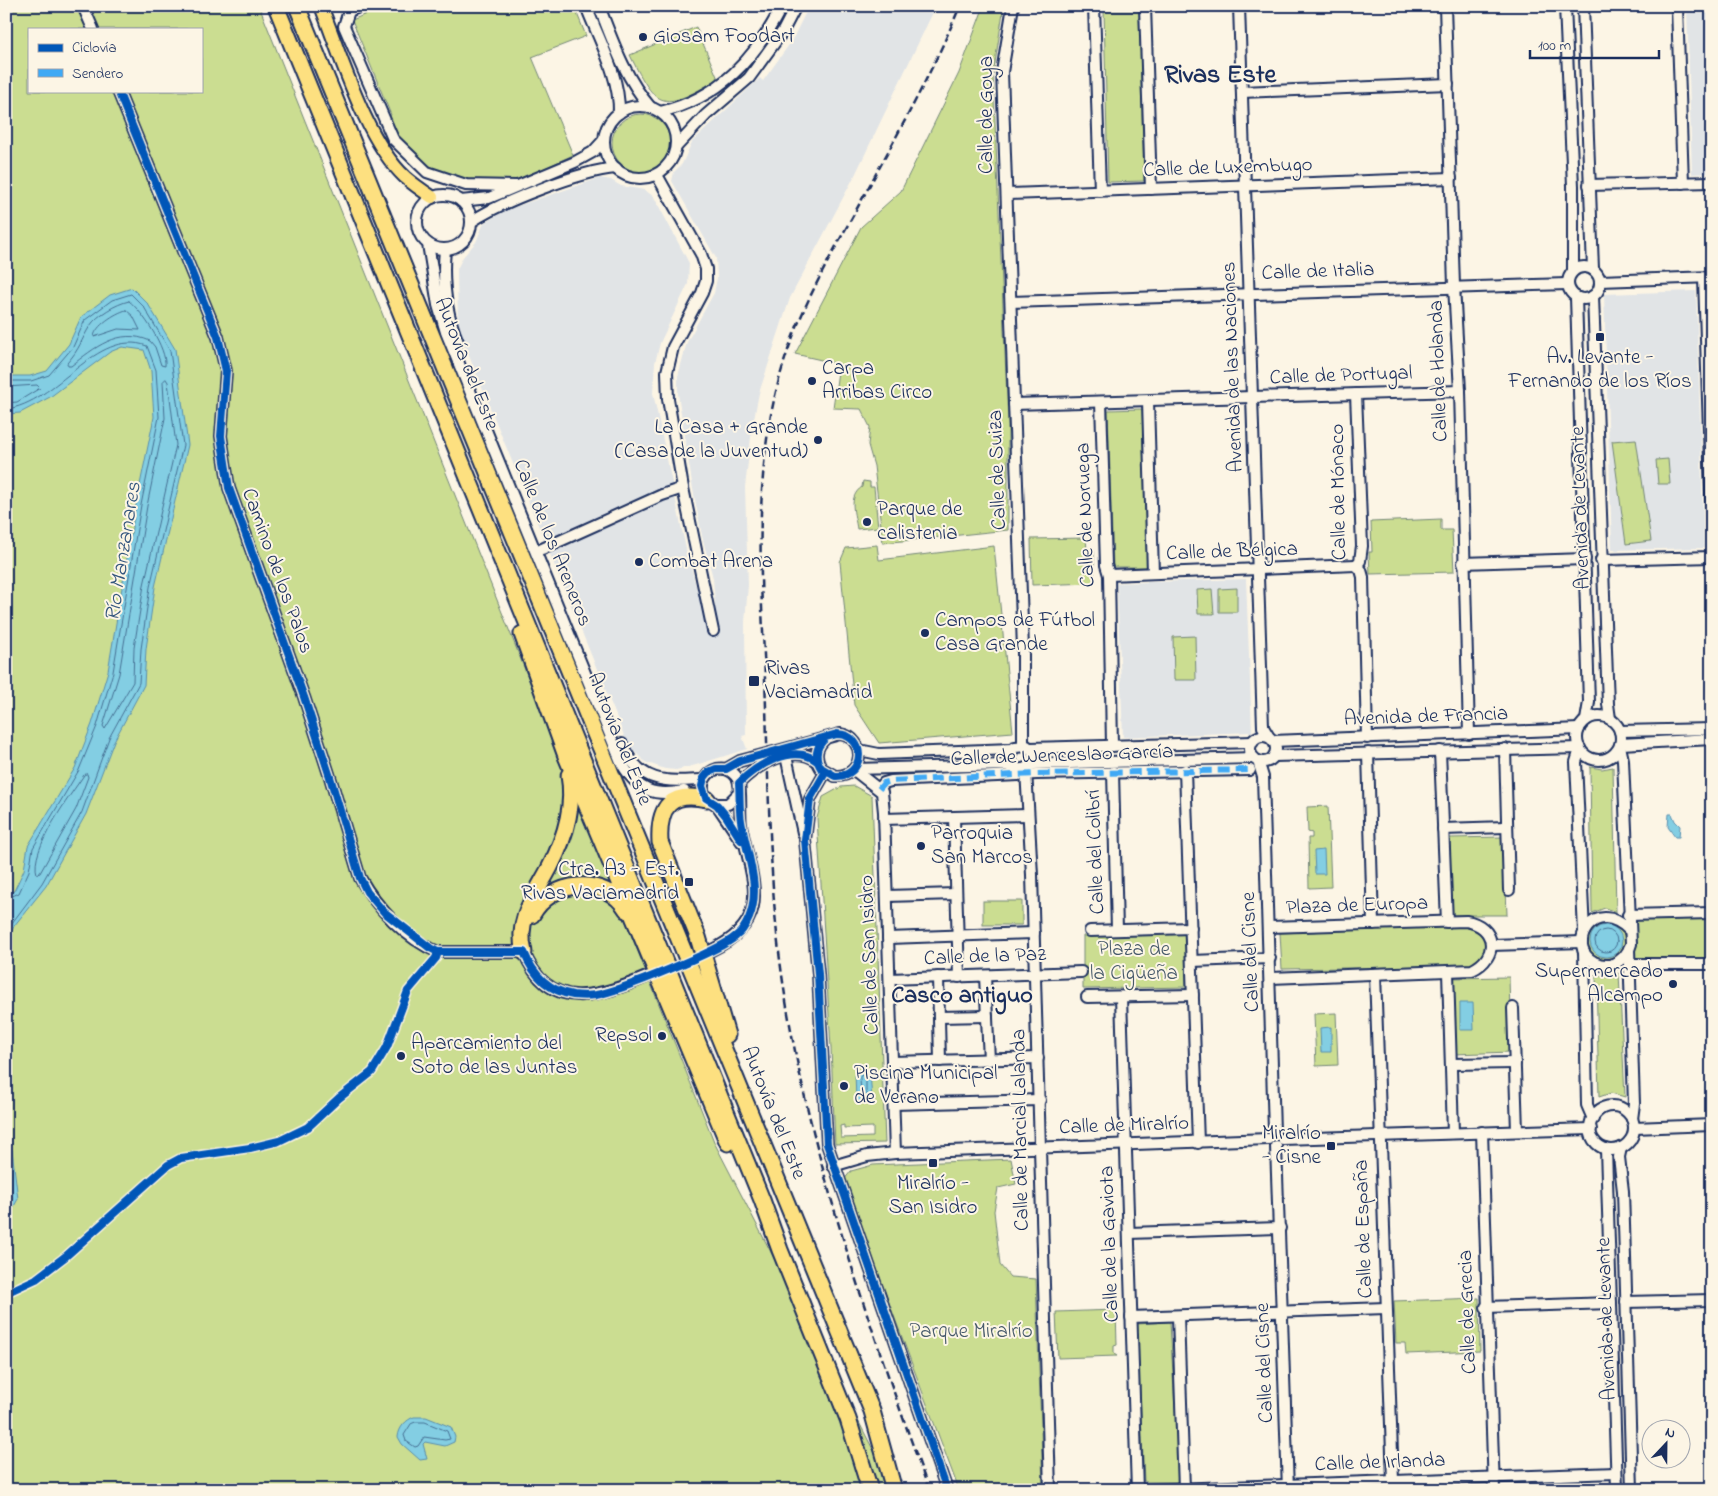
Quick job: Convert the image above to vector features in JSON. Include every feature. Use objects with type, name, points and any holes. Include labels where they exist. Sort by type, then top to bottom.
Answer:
[{"type":"highway","name":"Autovía del Este","points":[[276,6],[762,1200],[780,1250],[848,1419],[870,1490]]},
{"type":"highway","name":"Autovía del Este","points":[[297,6],[872,1411],[894,1490]]},
{"type":"highway","points":[[507,575],[508,596],[566,756],[708,1099],[770,1236],[780,1250]]},
{"type":"highway","points":[[524,952],[521,940],[528,908],[551,865],[566,829],[572,794],[566,756]]},
{"type":"highway","points":[[709,799],[687,796],[673,801],[663,812],[660,842],[698,937],[735,1060],[737,1080]]},
{"type":"highway","points":[[524,952],[528,922],[536,906],[553,893],[567,887],[585,885],[616,898],[625,907],[638,929]]},
{"type":"main road","points":[[321,6],[371,130],[386,156],[404,176],[432,198]]},
{"type":"street","points":[[84,6],[93,28]]},
{"type":"street","points":[[361,6],[348,11],[344,26],[393,139],[427,172],[449,181],[482,187],[516,186]]},
{"type":"street","points":[[586,6],[613,73],[617,87],[619,113]]},
{"type":"street","points":[[599,6],[627,73],[640,94],[670,121],[676,134],[676,147],[670,163],[657,174],[640,178],[623,174],[616,168],[605,151],[604,140]]},
{"type":"street","points":[[462,201],[486,199],[579,160],[593,152],[604,140],[612,120],[619,113],[634,107],[656,110],[695,101],[719,88],[740,70],[758,48],[782,6]]},
{"type":"street","points":[[676,147],[706,115],[749,78],[783,31],[796,6]]},
{"type":"street","name":"Calle de Goya","points":[[1007,194],[1002,72],[1013,6]]},
{"type":"street","points":[[1094,6],[1100,191]]},
{"type":"street","points":[[1145,6],[1151,189]]},
{"type":"street","name":"Avenida de las Naciones","points":[[1239,6],[1263,727],[1271,739]]},
{"type":"street","name":"Calle de Holanda","points":[[1445,6],[1454,286],[1460,391],[1463,563],[1469,734]]},
{"type":"street","points":[[1565,6],[1573,186],[1573,270],[1567,284],[1576,297],[1585,299],[1593,296],[1599,289],[1600,281],[1594,269],[1583,6]]},
{"type":"street","points":[[1677,6],[1683,183]]},
{"type":"street","points":[[1242,92],[1448,84]]},
{"type":"street","name":"Camino de los Palos","points":[[118,92],[218,337],[226,371],[220,436],[228,488],[304,697],[360,878],[367,892],[384,912],[430,948],[438,952],[524,952]]},
{"type":"street","points":[[471,222],[491,210],[583,174],[616,168]]},
{"type":"street","points":[[657,174],[701,254],[706,269],[706,281],[702,293],[673,347],[667,372],[668,400],[683,488],[713,631]]},
{"type":"street","name":"Calle de Luxembugo","points":[[1007,194],[1451,178]]},
{"type":"street","points":[[1590,185],[1712,182]]},
{"type":"street","name":"Calle de Suiza","points":[[1007,194],[1026,747]]},
{"type":"street","points":[[450,195],[462,201],[470,213],[471,222],[466,237],[453,247],[445,249],[428,244],[418,229],[417,219],[424,203],[432,198],[450,195]]},
{"type":"street","name":"Calle de los Areneros","points":[[428,244],[438,305],[446,332],[622,764],[631,779],[652,792],[669,794],[689,791],[709,799]]},
{"type":"street","name":"Calle de los Areneros","points":[[445,249],[445,303],[453,330],[627,757],[641,772],[650,777],[676,782],[704,780]]},
{"type":"street","points":[[1573,270],[1583,266],[1594,269]]},
{"type":"street","points":[[1600,281],[1708,277],[1712,522]]},
{"type":"street","name":"Calle de Italia","points":[[1011,302],[1454,286],[1567,284]]},
{"type":"street","name":"Avenida de Levante","points":[[1593,296],[1602,560],[1610,719]]},
{"type":"street","name":"Avenida de Levante","points":[[1576,297],[1589,702],[1586,720]]},
{"type":"street","name":"Calle de Portugal","points":[[1014,404],[1460,391]]},
{"type":"street","name":"Calle de Mónaco","points":[[1356,394],[1362,546],[1360,561],[1356,565],[1361,570],[1363,577],[1367,738]]},
{"type":"street","points":[[1148,401],[1154,573]]},
{"type":"street","name":"Calle de Noruega","points":[[1101,402],[1106,565],[1109,575],[1112,746]]},
{"type":"street","points":[[542,549],[662,495],[683,488]]},
{"type":"street","points":[[1602,560],[1712,557]]},
{"type":"street","points":[[1463,563],[1585,559]]},
{"type":"street","name":"Calle de Bélgica","points":[[1109,575],[1356,565]]},
{"type":"street","points":[[1580,749],[1576,762],[1584,932],[1587,1105],[1596,1143],[1606,1149],[1621,1148],[1632,1138],[1634,1104],[1630,930],[1623,760],[1620,732],[1610,719],[1594,717],[1586,720],[1579,729],[1577,738],[1580,749],[1588,757],[1604,760],[1614,755],[1620,745]]},
{"type":"street","points":[[1263,727],[1250,747],[1263,759],[1276,751],[1271,739]]},
{"type":"street","name":"Avenida de Francia","points":[[1255,740],[1367,738],[1579,729]]},
{"type":"street","points":[[1620,732],[1712,729]]},
{"type":"street","points":[[709,799],[730,803],[739,788],[759,767],[786,756],[805,754],[817,761],[826,773],[842,776],[854,770],[859,760],[859,750],[854,741],[847,735],[835,734],[740,761],[726,769],[714,769],[704,780],[709,799],[746,849]]},
{"type":"street","points":[[817,761],[818,748],[826,738]]},
{"type":"street","points":[[1620,745],[1712,739]]},
{"type":"street","points":[[859,750],[879,754],[1026,747],[1112,746],[1255,740]]},
{"type":"street","points":[[1026,747],[1033,753],[1029,769]]},
{"type":"street","points":[[1012,749],[1009,760],[1012,766]]},
{"type":"street","points":[[1505,749],[1509,890]]},
{"type":"street","name":"Avenida de Francia","points":[[854,770],[1012,766],[1018,770],[1440,750],[1580,749]]},
{"type":"street","name":"Plaza de Europa","points":[[1440,750],[1446,922]]},
{"type":"street","points":[[1368,753],[1373,924]]},
{"type":"street","points":[[786,756],[804,840],[818,974],[825,1129],[833,1166],[948,1490]]},
{"type":"street","name":"Calle del Cisne","points":[[1263,759],[1271,978],[1271,1135]]},
{"type":"street","points":[[710,951],[736,936],[747,923],[752,910],[754,883],[746,849],[739,788],[736,775],[726,769]]},
{"type":"street","name":"Calle de Wenceslao García","points":[[879,789],[886,781],[1029,769],[1113,772],[1250,770]]},
{"type":"street","name":"Calle de Marcial Lalanda","points":[[1029,769],[1027,815],[1030,819],[1040,1100],[1050,1490]]},
{"type":"street","points":[[854,770],[879,789]]},
{"type":"street","points":[[1185,770],[1198,1143]]},
{"type":"street","name":"Calle del Colibrí","points":[[1113,772],[1117,930]]},
{"type":"street","points":[[804,840],[810,799],[826,773]]},
{"type":"street","name":"Calle de San Isidro","points":[[879,789],[882,792],[884,819],[895,1153]]},
{"type":"street","points":[[884,819],[1027,815]]},
{"type":"street","points":[[954,818],[959,977]]},
{"type":"street","points":[[1443,829],[1506,827]]},
{"type":"street","points":[[887,896],[956,894]]},
{"type":"street","points":[[1628,915],[1712,912]]},
{"type":"street","points":[[1584,932],[1591,922],[1601,918],[1613,919],[1630,930]]},
{"type":"street","name":"Plaza de Europa","points":[[1269,927],[1466,921],[1479,925],[1489,935],[1491,945]]},
{"type":"street","points":[[1090,930],[1191,928]]},
{"type":"street","points":[[888,938],[1034,933]]},
{"type":"street","points":[[1271,978],[1448,972],[1478,968],[1486,960],[1491,945],[1583,947],[1596,963],[1610,965],[1623,958],[1629,949]]},
{"type":"street","points":[[524,952],[538,977],[551,987],[574,995],[596,995],[649,976]]},
{"type":"street","points":[[1192,961],[1270,958]]},
{"type":"street","points":[[1630,964],[1712,964]]},
{"type":"street","name":"Calle de la Paz","points":[[890,979],[1081,972]]},
{"type":"street","points":[[1448,972],[1453,1133]]},
{"type":"street","name":"Calle de España","points":[[1375,974],[1393,1481]]},
{"type":"street","points":[[986,976],[988,1060]]},
{"type":"street","points":[[938,978],[940,1061]]},
{"type":"street","points":[[1087,997],[1193,995]]},
{"type":"street","name":"Calle de la Gaviota","points":[[1121,997],[1137,1490]]},
{"type":"street","points":[[1513,1008],[1517,1131]]},
{"type":"street","points":[[939,1017],[987,1016]]},
{"type":"street","points":[[892,1062],[1038,1058]]},
{"type":"street","points":[[1451,1064],[1515,1063]]},
{"type":"street","points":[[894,1104],[1040,1100]]},
{"type":"street","points":[[1592,1124],[1599,1111],[1609,1107],[1625,1111],[1633,1124]]},
{"type":"street","points":[[1271,1135],[1271,1144],[1380,1136],[1517,1131],[1592,1124]]},
{"type":"street","points":[[1633,1124],[1712,1125]]},
{"type":"street","name":"Calle de Grecia","points":[[1482,1132],[1486,1307],[1494,1490]]},
{"type":"street","name":"Calle de Miralrío","points":[[833,1166],[867,1156],[895,1153],[1198,1143],[1271,1135]]},
{"type":"street","name":"Calle del Cisne","points":[[1280,1143],[1280,1228],[1288,1488]]},
{"type":"street","name":"Avenida de Levante","points":[[1621,1148],[1619,1157],[1623,1192],[1632,1490]]},
{"type":"street","name":"Avenida de Levante","points":[[1606,1149],[1617,1490]]},
{"type":"street","points":[[1129,1233],[1280,1228]]},
{"type":"street","points":[[1626,1302],[1712,1300]]},
{"type":"street","points":[[1486,1307],[1611,1303]]},
{"type":"street","points":[[1131,1317],[1386,1308]]},
{"type":"street","points":[[1178,1316],[1184,1489]]},
{"type":"street","name":"Calle de Irlanda","points":[[1145,1490],[1288,1488],[1393,1481],[1616,1473]]},
{"type":"shaded area","points":[[809,6],[936,6],[855,175],[790,298],[759,393],[752,429],[745,487],[748,585],[745,622],[746,735],[742,736],[747,749],[676,770],[665,769],[645,762],[628,745],[458,329],[457,269],[463,257],[476,242],[484,223],[506,210],[600,178],[611,180],[621,186],[645,190],[654,197],[689,263],[688,284],[660,343],[655,363],[653,393],[686,549],[710,637],[717,630],[713,578],[702,536],[693,489],[678,394],[678,376],[687,342],[714,293],[717,278],[716,258],[672,181],[674,172],[682,164],[692,142],[760,78],[763,81],[791,42]]},
{"type":"shaded area","points":[[1687,6],[1712,6],[1712,173],[1692,174]]},
{"type":"shaded area","points":[[1696,291],[1704,548],[1612,550],[1604,294]]},
{"type":"shaded area","points":[[1246,579],[1252,732],[1123,737],[1117,583]]},
{"type":"green space","points":[[6,6],[259,6],[715,1144],[894,1490],[6,1490]]},
{"type":"green space","points":[[385,6],[574,6],[586,36],[532,57],[573,155],[524,177],[496,183],[458,180],[425,162],[410,149],[387,117],[391,115],[352,20]]},
{"type":"green space","points":[[984,6],[1004,6],[993,75],[1008,423],[1008,530],[883,543],[874,466],[868,445],[870,427],[861,409],[833,408],[839,364],[795,354],[861,227],[901,191],[959,73]]},
{"type":"green space","points":[[1104,11],[1139,11],[1144,181],[1108,182]]},
{"type":"green space","points":[[696,27],[718,79],[685,97],[674,100],[664,100],[655,96],[639,73],[630,55]]},
{"type":"green space","points":[[641,114],[652,116],[665,127],[670,143],[668,154],[657,167],[641,172],[630,170],[617,159],[612,143],[614,132],[625,119]]},
{"type":"green space","points":[[1142,409],[1147,567],[1113,567],[1108,410]]},
{"type":"green space","points":[[1636,439],[1651,541],[1626,544],[1612,441]]},
{"type":"green space","points":[[1668,459],[1670,484],[1658,484],[1656,460]]},
{"type":"green space","points":[[863,481],[870,482],[870,487],[874,487],[878,527],[857,529],[853,501],[857,491],[862,487]]},
{"type":"green space","points":[[1441,519],[1441,530],[1452,530],[1454,572],[1370,574],[1369,552],[1372,552],[1371,522]]},
{"type":"green space","points":[[1086,538],[1087,550],[1094,550],[1094,583],[1032,585],[1031,539]]},
{"type":"green space","name":"Campos de Fútbol Casa Grande","points":[[877,545],[879,560],[994,546],[1013,732],[879,743],[854,705],[840,562],[846,548]]},
{"type":"green space","points":[[1237,588],[1237,612],[1219,612],[1219,589]]},
{"type":"green space","points":[[1212,589],[1214,614],[1198,614],[1197,590]]},
{"type":"green space","points":[[1195,636],[1196,680],[1174,680],[1173,637]]},
{"type":"green space","points":[[1590,767],[1602,769],[1613,767],[1616,912],[1605,908],[1592,913]]},
{"type":"green space","points":[[854,786],[872,796],[885,1143],[835,1144],[817,818],[823,797],[841,787]],"holes":[[[844,1125],[844,1128],[873,1127],[873,1137],[841,1138],[840,1126]]]},
{"type":"green space","points":[[1328,806],[1331,887],[1309,888],[1308,838],[1312,838],[1312,833],[1308,832],[1307,807]]},
{"type":"green space","points":[[1504,837],[1507,915],[1450,915],[1448,838]]},
{"type":"green space","points":[[983,901],[1022,901],[1022,925],[983,925]]},
{"type":"green space","points":[[1712,915],[1712,959],[1634,962],[1634,917]]},
{"type":"green space","points":[[1606,922],[1620,927],[1625,941],[1620,955],[1606,960],[1592,955],[1587,941],[1592,927]]},
{"type":"green space","points":[[1465,926],[1481,933],[1485,942],[1484,955],[1470,966],[1282,969],[1280,933]]},
{"type":"green space","name":"Plaza de la Cigüeña","points":[[1185,934],[1186,987],[1083,989],[1083,936]]},
{"type":"green space","points":[[1619,973],[1625,1097],[1611,1093],[1599,1097],[1596,975],[1606,977]]},
{"type":"green space","points":[[1509,977],[1511,1052],[1454,1054],[1452,978]]},
{"type":"green space","points":[[1336,1013],[1338,1065],[1316,1066],[1314,1014]]},
{"type":"green space","name":"Parque Miralrío","points":[[1011,1159],[1016,1184],[998,1188],[994,1211],[1000,1265],[1010,1277],[1036,1279],[1043,1490],[959,1490],[847,1190],[848,1185],[844,1180],[851,1171],[873,1165]]},
{"type":"green space","points":[[1479,1298],[1480,1351],[1406,1354],[1405,1343],[1396,1343],[1394,1301]]},
{"type":"green space","points":[[1116,1310],[1117,1345],[1114,1346],[1114,1354],[1117,1356],[1058,1358],[1056,1312]]},
{"type":"green space","points":[[1170,1322],[1179,1480],[1176,1482],[1146,1482],[1144,1481],[1137,1324]]},
{"type":"water","points":[[132,288],[148,304],[175,349],[188,445],[155,587],[146,649],[144,685],[114,741],[86,814],[46,886],[14,926],[6,943],[6,894],[14,891],[24,870],[28,846],[75,768],[92,724],[108,671],[136,504],[154,417],[151,371],[144,350],[122,347],[110,352],[50,397],[20,413],[6,414],[6,376],[30,376],[47,371],[69,344],[81,317],[110,295]]},
{"type":"water","points":[[1669,814],[1672,814],[1680,826],[1679,837],[1675,837],[1668,827]]},
{"type":"water","points":[[1324,850],[1325,874],[1315,874],[1314,851]]},
{"type":"water","points":[[1606,925],[1617,930],[1622,941],[1617,952],[1606,957],[1595,952],[1590,941],[1595,930]]},
{"type":"water","points":[[1460,1003],[1473,1003],[1474,1030],[1460,1030]]},
{"type":"water","points":[[1331,1027],[1331,1052],[1321,1052],[1320,1028]]},
{"type":"water","points":[[870,1070],[872,1102],[856,1102],[855,1071]]},
{"type":"water","points":[[6,1141],[12,1150],[18,1199],[6,1221]]},
{"type":"water","points":[[414,1417],[426,1417],[451,1427],[455,1437],[454,1442],[445,1446],[425,1442],[423,1444],[427,1459],[420,1460],[402,1444],[398,1437],[403,1424]]},
{"type":"tunnel","points":[[663,970],[708,952]]},
{"type":"railway","points":[[929,1490],[863,1302],[843,1239],[808,1112],[794,1047],[783,982],[774,906],[762,601],[761,523],[762,484],[772,407],[782,369],[796,329],[823,271],[923,86],[960,6]]},
{"type":"marked path","points":[[879,789],[884,783],[891,781],[1037,774],[1250,770]]},
{"type":"cycle path","points":[[118,92],[218,337],[226,371],[221,436],[229,488],[304,697],[360,878],[367,892],[384,912],[430,948],[438,952],[524,952],[537,975],[556,990],[585,996],[608,992],[669,970],[711,951],[726,943],[742,930],[753,906],[754,882],[741,821],[739,783],[765,763],[787,755],[797,754],[817,761]]},
{"type":"cycle path","points":[[741,840],[717,805],[706,798],[702,786],[704,778],[709,772],[716,769],[726,769],[740,761],[837,734],[847,736],[854,741],[858,748],[857,764],[845,775],[835,776],[821,768],[817,760],[817,752],[826,738]]},
{"type":"cycle path","points":[[825,773],[810,799],[805,840],[818,974],[827,1144],[947,1490]]},
{"type":"cycle path","points":[[6,1293],[36,1279],[66,1256],[168,1165],[181,1158],[250,1148],[279,1141],[308,1127],[339,1098],[372,1072],[387,1047],[408,991],[436,958],[438,952]]},
{"type":"place","name":"Giosam Foodart","points":[[643,37]]},
{"type":"place","name":"Av. Levante - Fernando de los Ríos","points":[[1600,337]]},
{"type":"place","name":"Carpa Arribas Circo","points":[[812,381]]},
{"type":"place","name":"La Casa + Grande (Casa de la Juventud)","points":[[818,440]]},
{"type":"place","name":"Parque de calistenia","points":[[867,522]]},
{"type":"place","name":"Combat Arena","points":[[639,562]]},
{"type":"place","name":"Campos de Fútbol Casa Grande","points":[[925,633]]},
{"type":"place","name":"Rivas Vaciamadrid","points":[[754,681]]},
{"type":"place","name":"Parroquia San Marcos","points":[[921,846]]},
{"type":"place","name":"Ctra. A3 - Est. Rivas Vaciamadrid","points":[[689,882]]},
{"type":"place","name":"Supermercado Alcampo","points":[[1673,984]]},
{"type":"place","name":"Repsol","points":[[662,1036]]},
{"type":"place","name":"Aparcamiento del Soto de las Juntas","points":[[401,1056]]},
{"type":"place","name":"Piscina Municipal de Verano","points":[[844,1086]]},
{"type":"place","name":"Miralrío - Cisne","points":[[1331,1146]]},
{"type":"place","name":"Miralrío - San Isidro","points":[[933,1163]]},
{"type":"district","name":"Rivas Este","points":[[1220,76]]},
{"type":"district","name":"Casco antiguo","points":[[962,996]]},
{"type":"water label","name":"Río Manzanares","points":[[124,552]]}]
